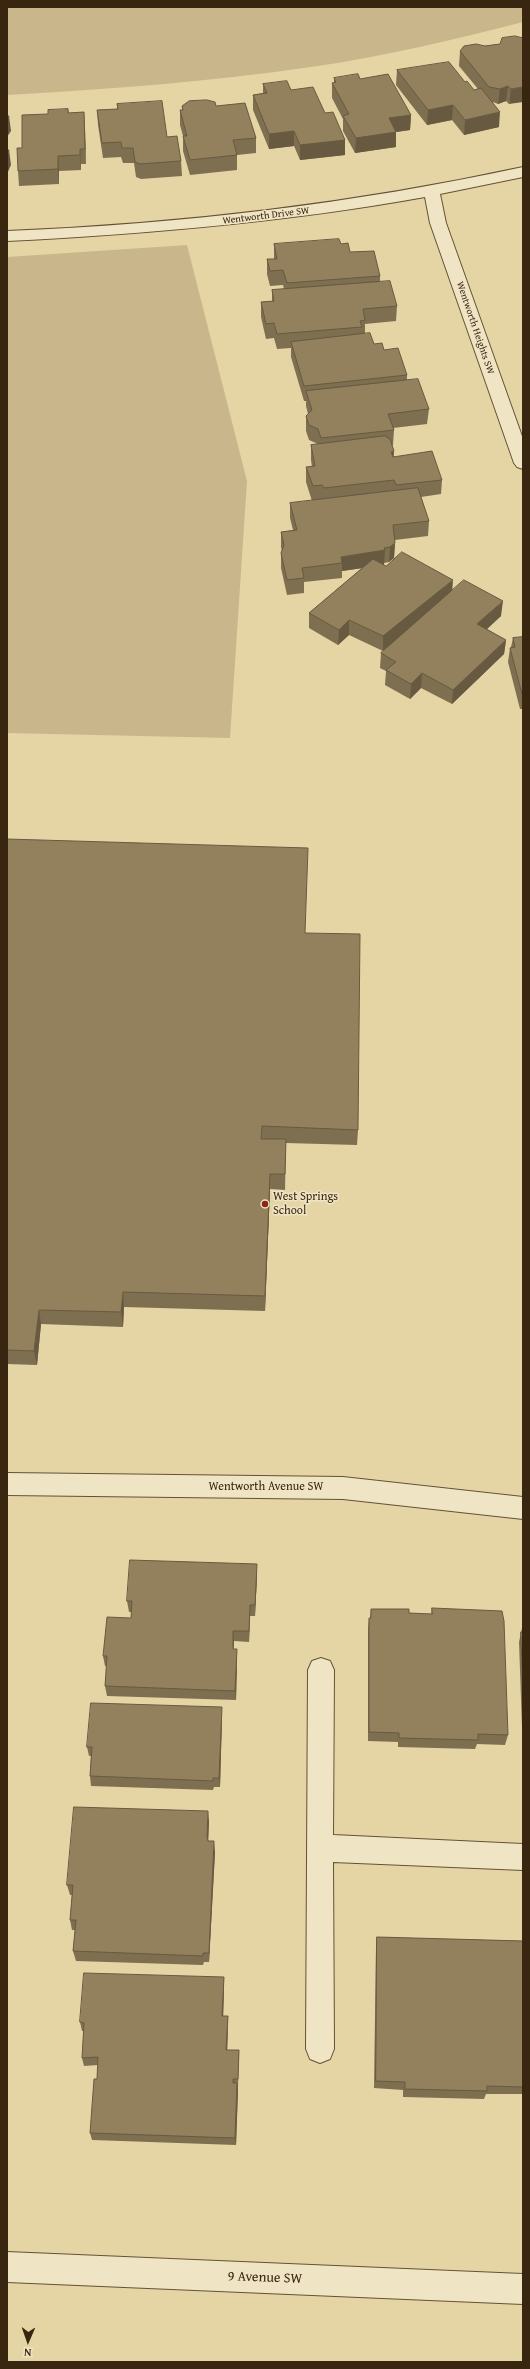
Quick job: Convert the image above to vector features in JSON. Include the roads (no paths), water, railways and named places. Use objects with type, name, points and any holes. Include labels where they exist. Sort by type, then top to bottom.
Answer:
[{"type":"street","name":"Wentworth Drive SW","points":[[7,236],[169,227],[332,208],[432,192],[523,172]]},
{"type":"street","name":"Wentworth Heights SW","points":[[432,192],[438,223],[523,463]]},
{"type":"street","name":"Wentworth Avenue SW","points":[[7,1484],[343,1488],[523,1508]]},
{"type":"street","points":[[320,2049],[321,1670]]},
{"type":"street","points":[[320,1848],[523,1857]]},
{"type":"street","name":"9 Avenue SW","points":[[7,2267],[523,2289]]},
{"type":"place","name":"West Springs School","points":[[265,1204]]}]
